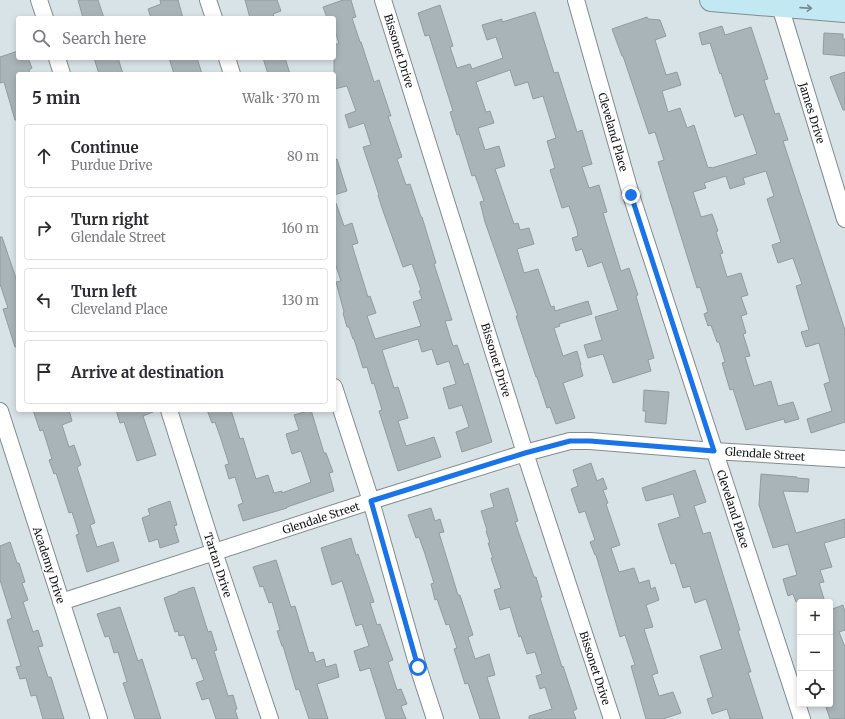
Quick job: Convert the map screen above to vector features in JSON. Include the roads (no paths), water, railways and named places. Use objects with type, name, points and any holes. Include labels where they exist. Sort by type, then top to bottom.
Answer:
[{"type":"main road","points":[[711,0],[845,11]]},
{"type":"main road","points":[[836,0],[845,3]]},
{"type":"street","points":[[39,0],[44,16]]},
{"type":"street","points":[[208,0],[213,16]]},
{"type":"street","name":"Bissonet Drive","points":[[383,0],[525,453],[612,719]]},
{"type":"street","name":"Cleveland Place","points":[[576,0],[631,195],[802,719]]},
{"type":"street","name":"James Drive","points":[[780,6],[845,219]]},
{"type":"street","points":[[58,60],[61,72]]},
{"type":"street","points":[[228,60],[231,72]]},
{"type":"street","points":[[336,393],[371,501],[418,667],[435,719]]},
{"type":"street","name":"Academy Drive","points":[[0,411],[99,719]]},
{"type":"street","name":"Tartan Drive","points":[[170,412],[214,552],[270,719]]},
{"type":"street","name":"Glendale Street","points":[[61,602],[371,501],[525,453],[570,441],[590,441],[714,451],[845,459]]}]
